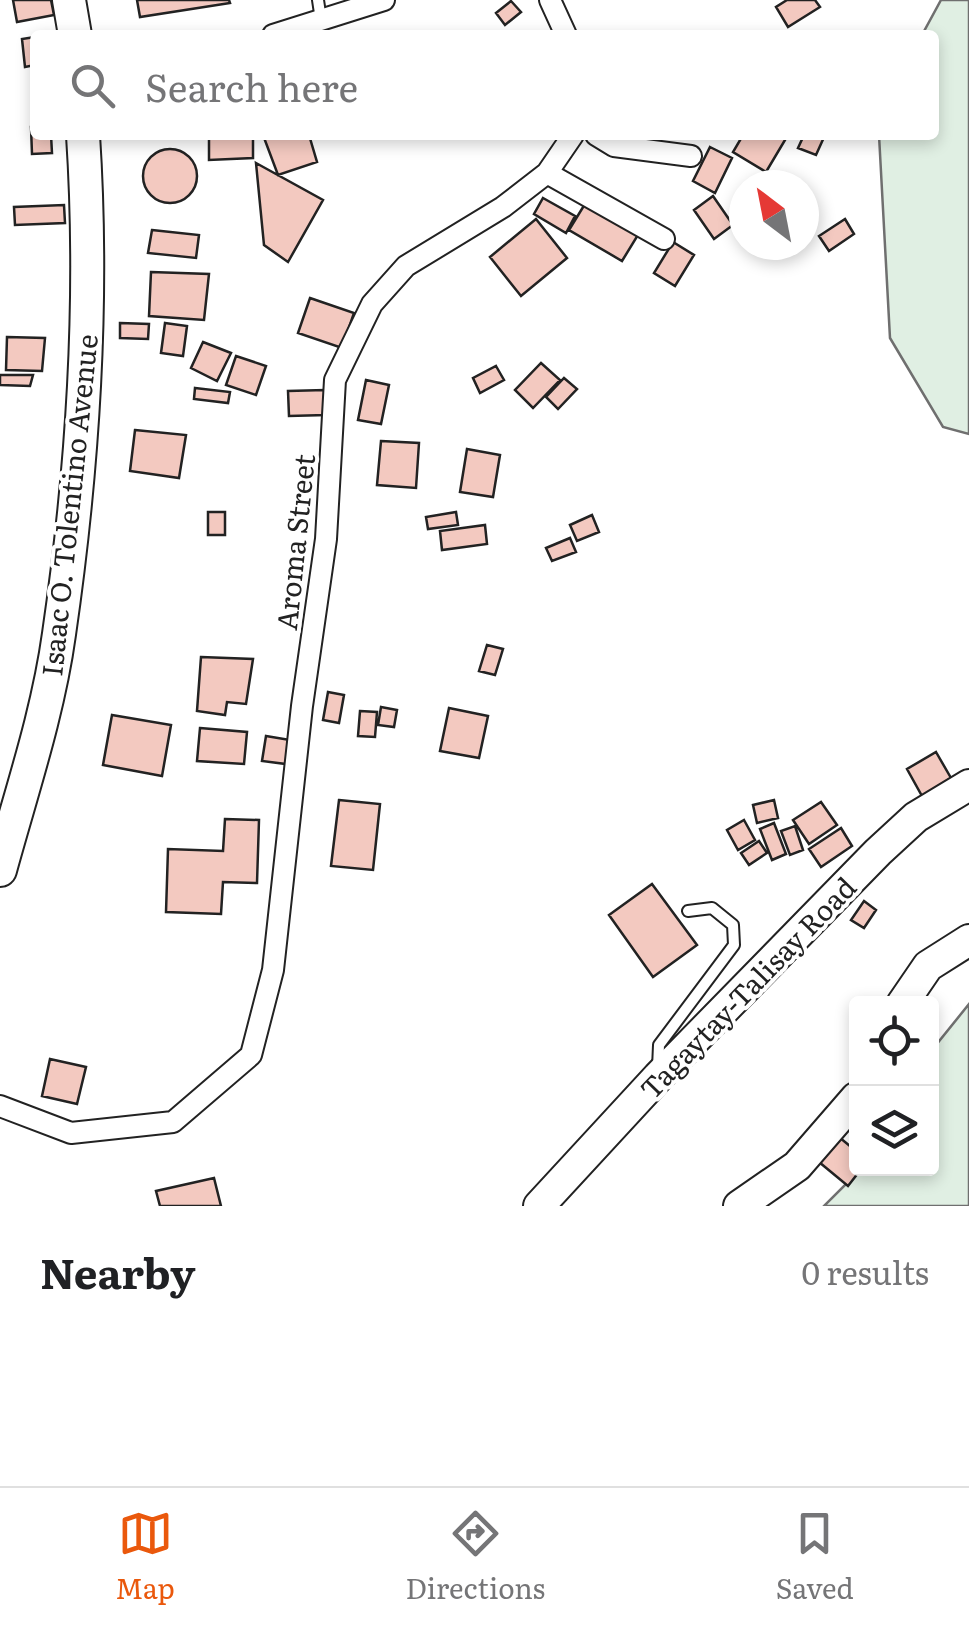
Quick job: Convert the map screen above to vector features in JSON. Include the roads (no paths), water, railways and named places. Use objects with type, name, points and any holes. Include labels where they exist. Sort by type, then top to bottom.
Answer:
[{"type":"main road","points":[[68,0],[74,30]]},
{"type":"main road","name":"Isaac O. Tolentino Avenue","points":[[0,870],[43,712],[61,617],[84,402],[89,302],[82,140]]},
{"type":"main road","name":"Tagaytay-Talisay Road","points":[[540,1206],[658,1077],[878,852],[916,817],[969,786]]},
{"type":"main road","points":[[907,996],[928,966],[969,940]]},
{"type":"main road","points":[[739,1206],[796,1166],[849,1106]]},
{"type":"street","points":[[282,30],[320,10],[384,0]]},
{"type":"street","points":[[550,0],[564,30]]},
{"type":"street","name":"Aroma Street","points":[[0,1106],[72,1133],[174,1122],[251,1054],[274,970],[302,706],[326,539],[334,380],[372,304],[406,266],[503,207],[547,173],[570,140]]},
{"type":"street","points":[[604,140],[614,146],[690,156]]},
{"type":"street","points":[[547,173],[664,240]]},
{"type":"lane","points":[[658,1077],[659,1045],[734,945],[732,925],[712,908],[688,911]]}]
